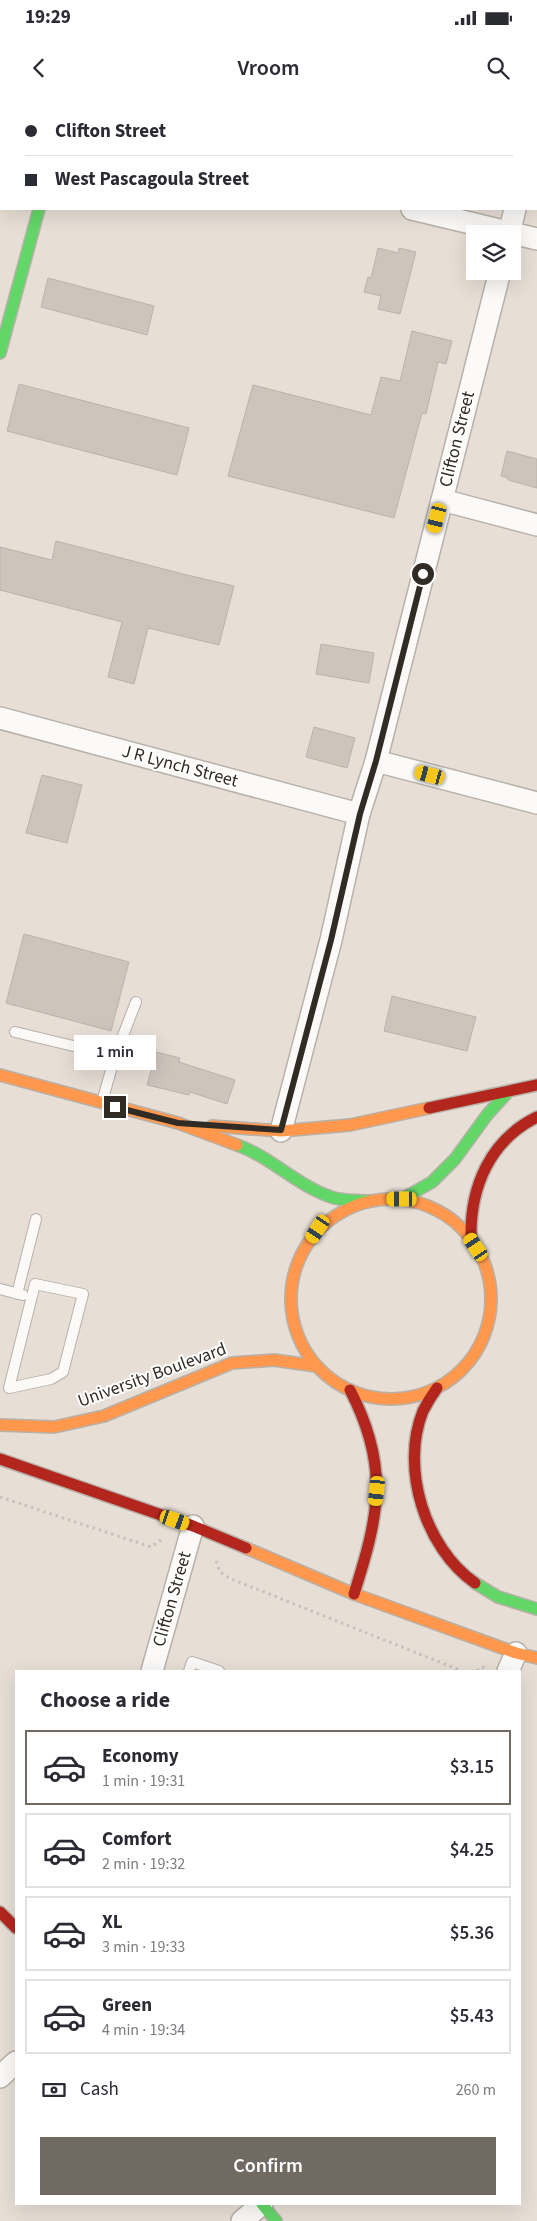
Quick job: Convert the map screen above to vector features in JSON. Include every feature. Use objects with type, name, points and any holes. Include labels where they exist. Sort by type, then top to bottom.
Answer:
[{"type":"main road","points":[[0,353],[3,332],[39,210]]},
{"type":"main road","points":[[0,1075],[178,1123],[252,1150],[294,1179],[332,1198],[370,1201],[402,1199],[425,1204],[454,1221],[470,1238],[488,1272],[491,1299],[487,1328],[473,1357],[453,1378],[437,1388],[404,1398],[375,1398],[350,1390],[331,1379],[316,1366],[306,1352],[295,1330],[290,1304],[292,1280],[297,1262],[318,1229],[349,1207],[370,1201]]},
{"type":"main road","points":[[178,1123],[281,1130],[350,1126],[537,1085]]},
{"type":"main road","points":[[402,1199],[432,1182],[455,1159],[487,1115],[507,1093]]},
{"type":"main road","points":[[470,1238],[470,1213],[477,1185],[497,1149],[512,1131],[526,1121],[537,1117]]},
{"type":"main road","name":"University Boulevard","points":[[0,1425],[54,1427],[104,1416],[232,1362],[254,1359],[285,1360],[316,1366]]},
{"type":"main road","points":[[437,1388],[422,1413],[414,1447],[414,1471],[420,1504],[435,1537],[456,1567],[494,1595],[537,1609]]},
{"type":"main road","points":[[350,1390],[363,1411],[374,1444],[377,1491],[367,1555],[354,1594]]},
{"type":"main road","points":[[0,1459],[193,1526],[354,1594],[504,1664],[537,1658]]},
{"type":"main road","points":[[0,1912],[15,1927]]},
{"type":"main road","points":[[263,2205],[276,2221]]},
{"type":"street","points":[[416,210],[477,225]]},
{"type":"street","points":[[511,225],[515,210]]},
{"type":"street","points":[[521,236],[537,239]]},
{"type":"street","name":"Clifton Street","points":[[281,1130],[331,940],[360,814],[376,761],[498,280]]},
{"type":"street","points":[[442,500],[537,525]]},
{"type":"street","name":"J R Lynch Street","points":[[0,718],[360,814]]},
{"type":"street","points":[[376,761],[537,803]]},
{"type":"street","name":"Clifton Street","points":[[152,1670],[193,1526]]},
{"type":"street","points":[[0,2077],[15,2063]]},
{"type":"street","points":[[242,2221],[261,2205]]},
{"type":"lane","points":[[101,1103],[115,1056],[136,1002]]},
{"type":"lane","points":[[15,1032],[115,1056]]},
{"type":"lane","points":[[18,1294],[36,1219]]},
{"type":"lane","points":[[35,1284],[83,1294],[63,1372],[51,1379],[5,1388],[31,1297],[35,1284]]},
{"type":"lane","points":[[0,1289],[31,1297]]},
{"type":"lane","points":[[189,1670],[192,1662],[216,1670]]},
{"type":"path","points":[[0,1497],[151,1547],[159,1539],[168,1542]]},
{"type":"path","points":[[209,1558],[218,1562],[220,1572],[229,1578],[459,1670]]},
{"type":"path","points":[[479,1670],[504,1664]]},
{"type":"building","points":[[378,248],[398,253],[399,248],[416,252],[400,314],[378,309],[381,296],[364,292],[368,277],[371,278]]},
{"type":"building","points":[[48,278],[154,306],[147,335],[41,307]]},
{"type":"building","points":[[412,331],[452,341],[446,364],[438,362],[426,414],[422,413],[394,518],[228,476],[253,385],[371,415],[381,377],[400,381]]},
{"type":"building","points":[[19,384],[189,428],[177,475],[7,431]]},
{"type":"building","points":[[507,451],[537,459],[537,488],[508,480],[508,478],[501,476]]},
{"type":"building","points":[[56,541],[234,586],[219,645],[148,628],[134,684],[108,677],[122,622],[0,590],[0,547],[52,560]]},
{"type":"building","points":[[321,644],[374,653],[369,683],[316,674]]},
{"type":"building","points":[[314,727],[355,738],[347,768],[306,757]]},
{"type":"building","points":[[42,775],[82,785],[67,843],[26,833]]},
{"type":"building","points":[[24,934],[129,962],[111,1031],[6,1003]]},
{"type":"building","points":[[392,996],[476,1017],[467,1051],[384,1031]]},
{"type":"building","points":[[156,1052],[180,1058],[179,1062],[235,1080],[227,1104],[190,1092],[189,1095],[147,1085]]},
{"type":"traffic: fast","points":[[0,353],[39,210]]},
{"type":"traffic: fast","points":[[402,1199],[432,1182],[455,1159],[487,1115],[507,1093]]},
{"type":"traffic: fast","points":[[237,1145],[261,1156],[318,1192],[340,1199],[369,1201]]},
{"type":"traffic: fast","points":[[475,1583],[498,1597],[537,1609]]},
{"type":"traffic: fast","points":[[263,2205],[276,2221]]},
{"type":"traffic: slow","points":[[0,1075],[178,1123],[237,1145]]},
{"type":"traffic: slow","points":[[212,1126],[281,1131],[350,1125],[429,1108]]},
{"type":"traffic: slow","points":[[391,1199],[420,1203],[438,1211],[462,1228],[479,1252],[487,1270],[491,1299],[487,1328],[479,1346],[462,1370],[438,1387],[420,1395],[391,1399],[362,1395],[344,1387],[320,1370],[303,1346],[295,1328],[291,1299],[295,1270],[303,1252],[320,1228],[344,1211],[362,1203],[391,1199]]},
{"type":"traffic: slow","points":[[0,1425],[54,1427],[104,1416],[232,1363],[274,1360],[316,1366]]},
{"type":"traffic: slow","points":[[246,1548],[354,1594],[516,1653],[537,1658]]},
{"type":"traffic: jam","points":[[429,1108],[537,1085]]},
{"type":"traffic: jam","points":[[471,1238],[474,1201],[486,1167],[495,1152],[507,1138],[537,1117]]},
{"type":"traffic: jam","points":[[437,1388],[423,1411],[417,1433],[414,1457],[416,1481],[422,1505],[431,1528],[443,1549],[457,1568],[475,1583]]},
{"type":"traffic: jam","points":[[350,1390],[363,1418],[371,1443],[376,1491],[370,1540],[354,1594]]},
{"type":"traffic: jam","points":[[0,1459],[193,1526],[246,1548]]},
{"type":"traffic: jam","points":[[0,1912],[15,1927]]},
{"type":"route","points":[[115,1107],[178,1123],[281,1130],[331,940],[360,814],[376,761],[423,574]]}]
